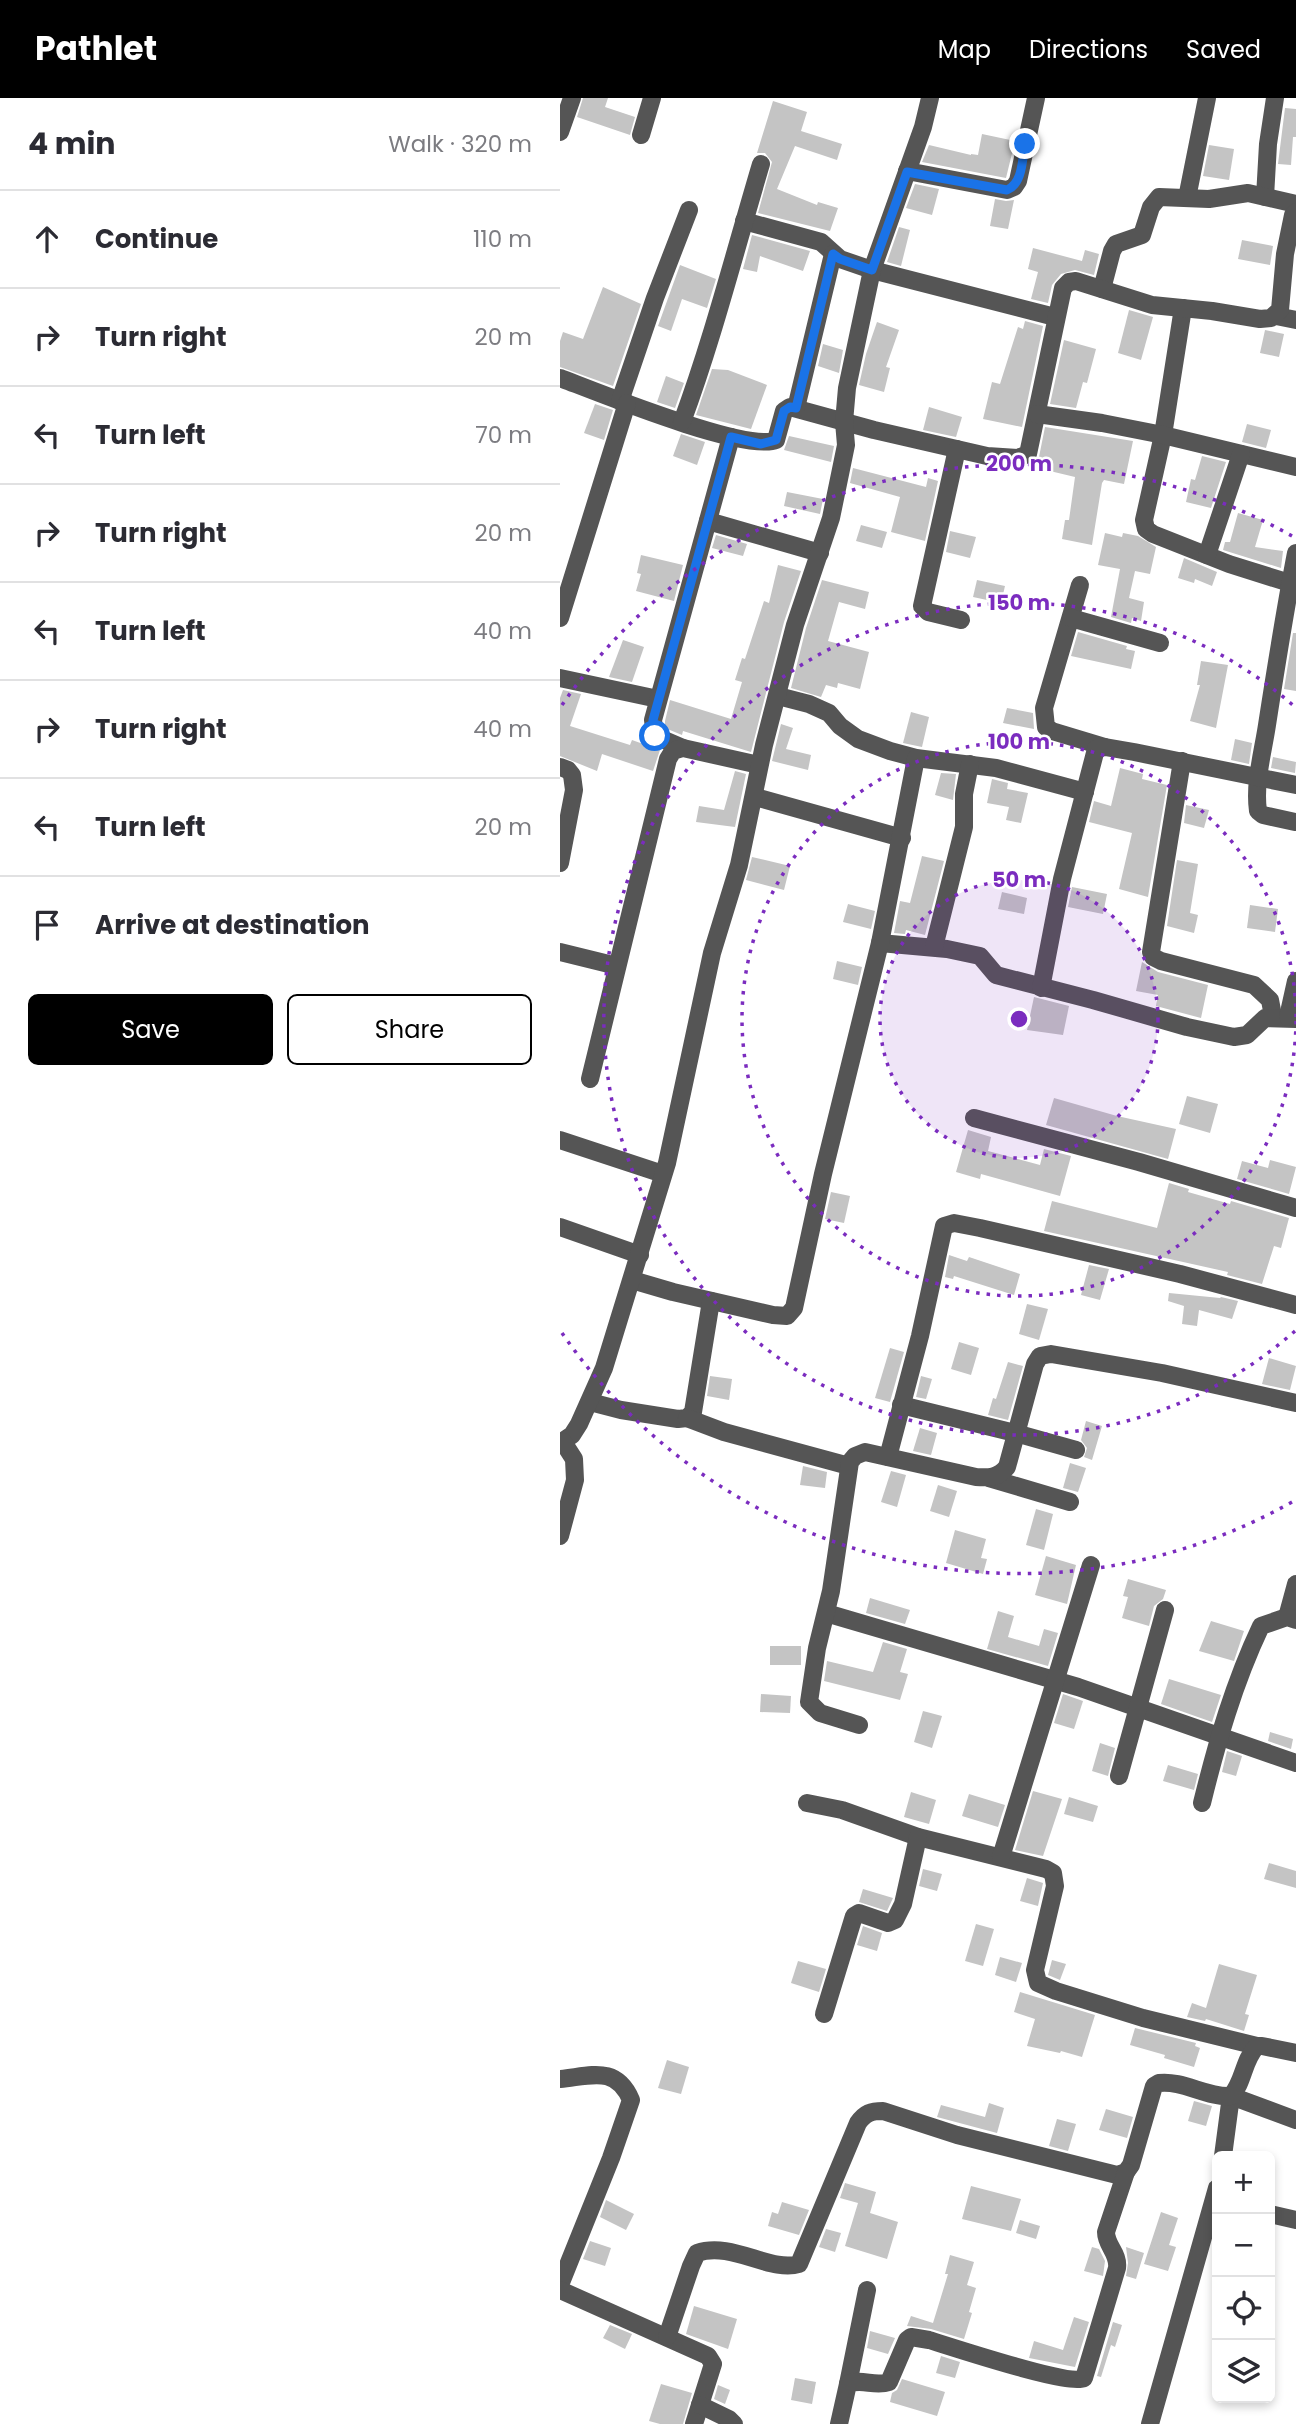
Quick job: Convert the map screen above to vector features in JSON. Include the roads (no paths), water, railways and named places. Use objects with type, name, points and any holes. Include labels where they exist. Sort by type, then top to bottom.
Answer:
[{"type":"street","points":[[560,132],[572,98]]},
{"type":"street","points":[[641,135],[652,98]]},
{"type":"street","points":[[560,1536],[575,1480],[573,1459],[562,1443],[572,1435],[604,1368],[663,1174],[712,953],[739,865],[760,765],[795,625],[831,518],[846,445],[844,422],[847,388],[872,270],[923,127],[930,98]]},
{"type":"street","points":[[907,172],[1007,190],[1014,187],[1018,181],[1036,98]]},
{"type":"street","points":[[1187,198],[1207,98]]},
{"type":"street","points":[[1265,197],[1268,144],[1275,98]]},
{"type":"street","points":[[682,422],[720,309],[761,164]]},
{"type":"street","points":[[1102,289],[1116,244],[1142,235],[1154,200],[1165,196],[1209,200],[1240,193],[1296,204]]},
{"type":"street","points":[[560,618],[655,298],[690,210]]},
{"type":"street","points":[[1276,316],[1280,310],[1289,233],[1296,212]]},
{"type":"street","points":[[744,221],[821,242],[840,259],[872,270],[1055,317]]},
{"type":"street","points":[[796,408],[833,254]]},
{"type":"street","points":[[560,378],[708,432],[761,444],[776,440],[784,411],[790,407],[987,456],[1018,458],[1028,454],[1055,317],[1063,288],[1069,282],[1076,281],[1152,305],[1260,319],[1276,316],[1296,320]]},
{"type":"street","points":[[1183,308],[1163,435],[1144,520],[1146,528],[1153,534],[1207,555],[1293,585]]},
{"type":"street","points":[[1037,414],[1163,435],[1296,467]]},
{"type":"street","points":[[731,437],[653,720],[655,736],[684,748],[760,765]]},
{"type":"street","points":[[957,449],[922,606],[928,612],[961,620]]},
{"type":"street","points":[[1207,555],[1241,454]]},
{"type":"street","points":[[708,520],[820,553]]},
{"type":"street","points":[[1295,822],[1263,815],[1258,811],[1259,777],[1273,675],[1293,585],[1296,553]]},
{"type":"street","points":[[1080,585],[1044,708],[1046,727],[1105,747],[1296,785]]},
{"type":"street","points":[[1071,618],[1160,643]]},
{"type":"street","points":[[560,678],[658,699]]},
{"type":"street","points":[[778,696],[809,704],[829,713],[840,726],[858,739],[916,758],[970,764],[1015,773],[1085,792]]},
{"type":"street","points":[[1041,988],[1062,879],[1096,750],[1105,747]]},
{"type":"street","points":[[590,1079],[668,759],[673,751],[684,748]]},
{"type":"street","points":[[632,1280],[742,1309],[787,1316],[794,1308],[822,1174],[880,943],[916,758]]},
{"type":"street","points":[[1182,761],[1151,952],[1153,957],[1254,985],[1286,1018]]},
{"type":"street","points":[[934,947],[964,827],[964,794],[970,764]]},
{"type":"street","points":[[560,767],[568,770],[574,782],[560,863]]},
{"type":"street","points":[[755,797],[902,838]]},
{"type":"street","points":[[880,943],[934,947],[981,956],[996,975],[1187,1027],[1234,1037],[1247,1035],[1265,1018],[1286,1018]]},
{"type":"street","points":[[560,952],[617,966]]},
{"type":"street","points":[[1286,1018],[1296,981]]},
{"type":"street","points":[[974,1118],[1296,1208]]},
{"type":"street","points":[[560,1140],[663,1174]]},
{"type":"street","points":[[888,1457],[920,1336],[944,1226],[954,1223],[1180,1274],[1296,1305]]},
{"type":"street","points":[[560,1227],[639,1255]]},
{"type":"street","points":[[687,1418],[694,1412],[711,1301]]},
{"type":"street","points":[[989,1478],[1001,1474],[1007,1467],[1035,1364],[1040,1356],[1051,1354],[1162,1373],[1296,1403]]},
{"type":"street","points":[[590,1402],[621,1410],[687,1418],[724,1432],[849,1466]]},
{"type":"street","points":[[901,1405],[1076,1450]]},
{"type":"street","points":[[859,1725],[820,1713],[809,1702],[817,1648],[831,1591],[849,1466],[855,1455],[864,1452],[989,1478],[1070,1502]]},
{"type":"street","points":[[1001,1857],[1091,1565]]},
{"type":"street","points":[[1202,1803],[1240,1669],[1261,1626],[1292,1619],[1296,1584]]},
{"type":"street","points":[[1119,1776],[1165,1610]]},
{"type":"street","points":[[826,1614],[1055,1680],[1296,1763]]},
{"type":"street","points":[[807,1803],[842,1810],[918,1837],[1053,1873],[1055,1879],[1035,1970],[1038,1983],[1143,2018],[1296,2053]]},
{"type":"street","points":[[824,2014],[854,1916],[859,1913],[888,1923],[895,1920],[903,1904],[918,1837]]},
{"type":"street","points":[[1224,2151],[1231,2096],[1257,2046]]},
{"type":"street","points":[[560,2079],[603,2074],[617,2079],[625,2086],[631,2100],[611,2158],[560,2284]]},
{"type":"street","points":[[848,2384],[852,2381],[877,2385],[889,2382],[907,2340],[911,2337],[1048,2375],[1074,2381],[1084,2378],[1117,2268],[1118,2260],[1106,2239],[1106,2232],[1126,2172],[1131,2165],[1154,2086],[1159,2083],[1172,2084],[1231,2096],[1296,2120]]},
{"type":"street","points":[[667,2337],[698,2253],[708,2249],[790,2267],[799,2264],[864,2114],[883,2111],[957,2135],[1104,2172],[1117,2175],[1126,2172]]},
{"type":"street","points":[[1150,2424],[1212,2210]]},
{"type":"street","points":[[1275,2215],[1296,2220]]},
{"type":"street","points":[[560,2290],[708,2357],[713,2364],[694,2424]]},
{"type":"street","points":[[839,2424],[867,2290]]},
{"type":"street","points":[[700,2405],[729,2418],[734,2424]]}]
